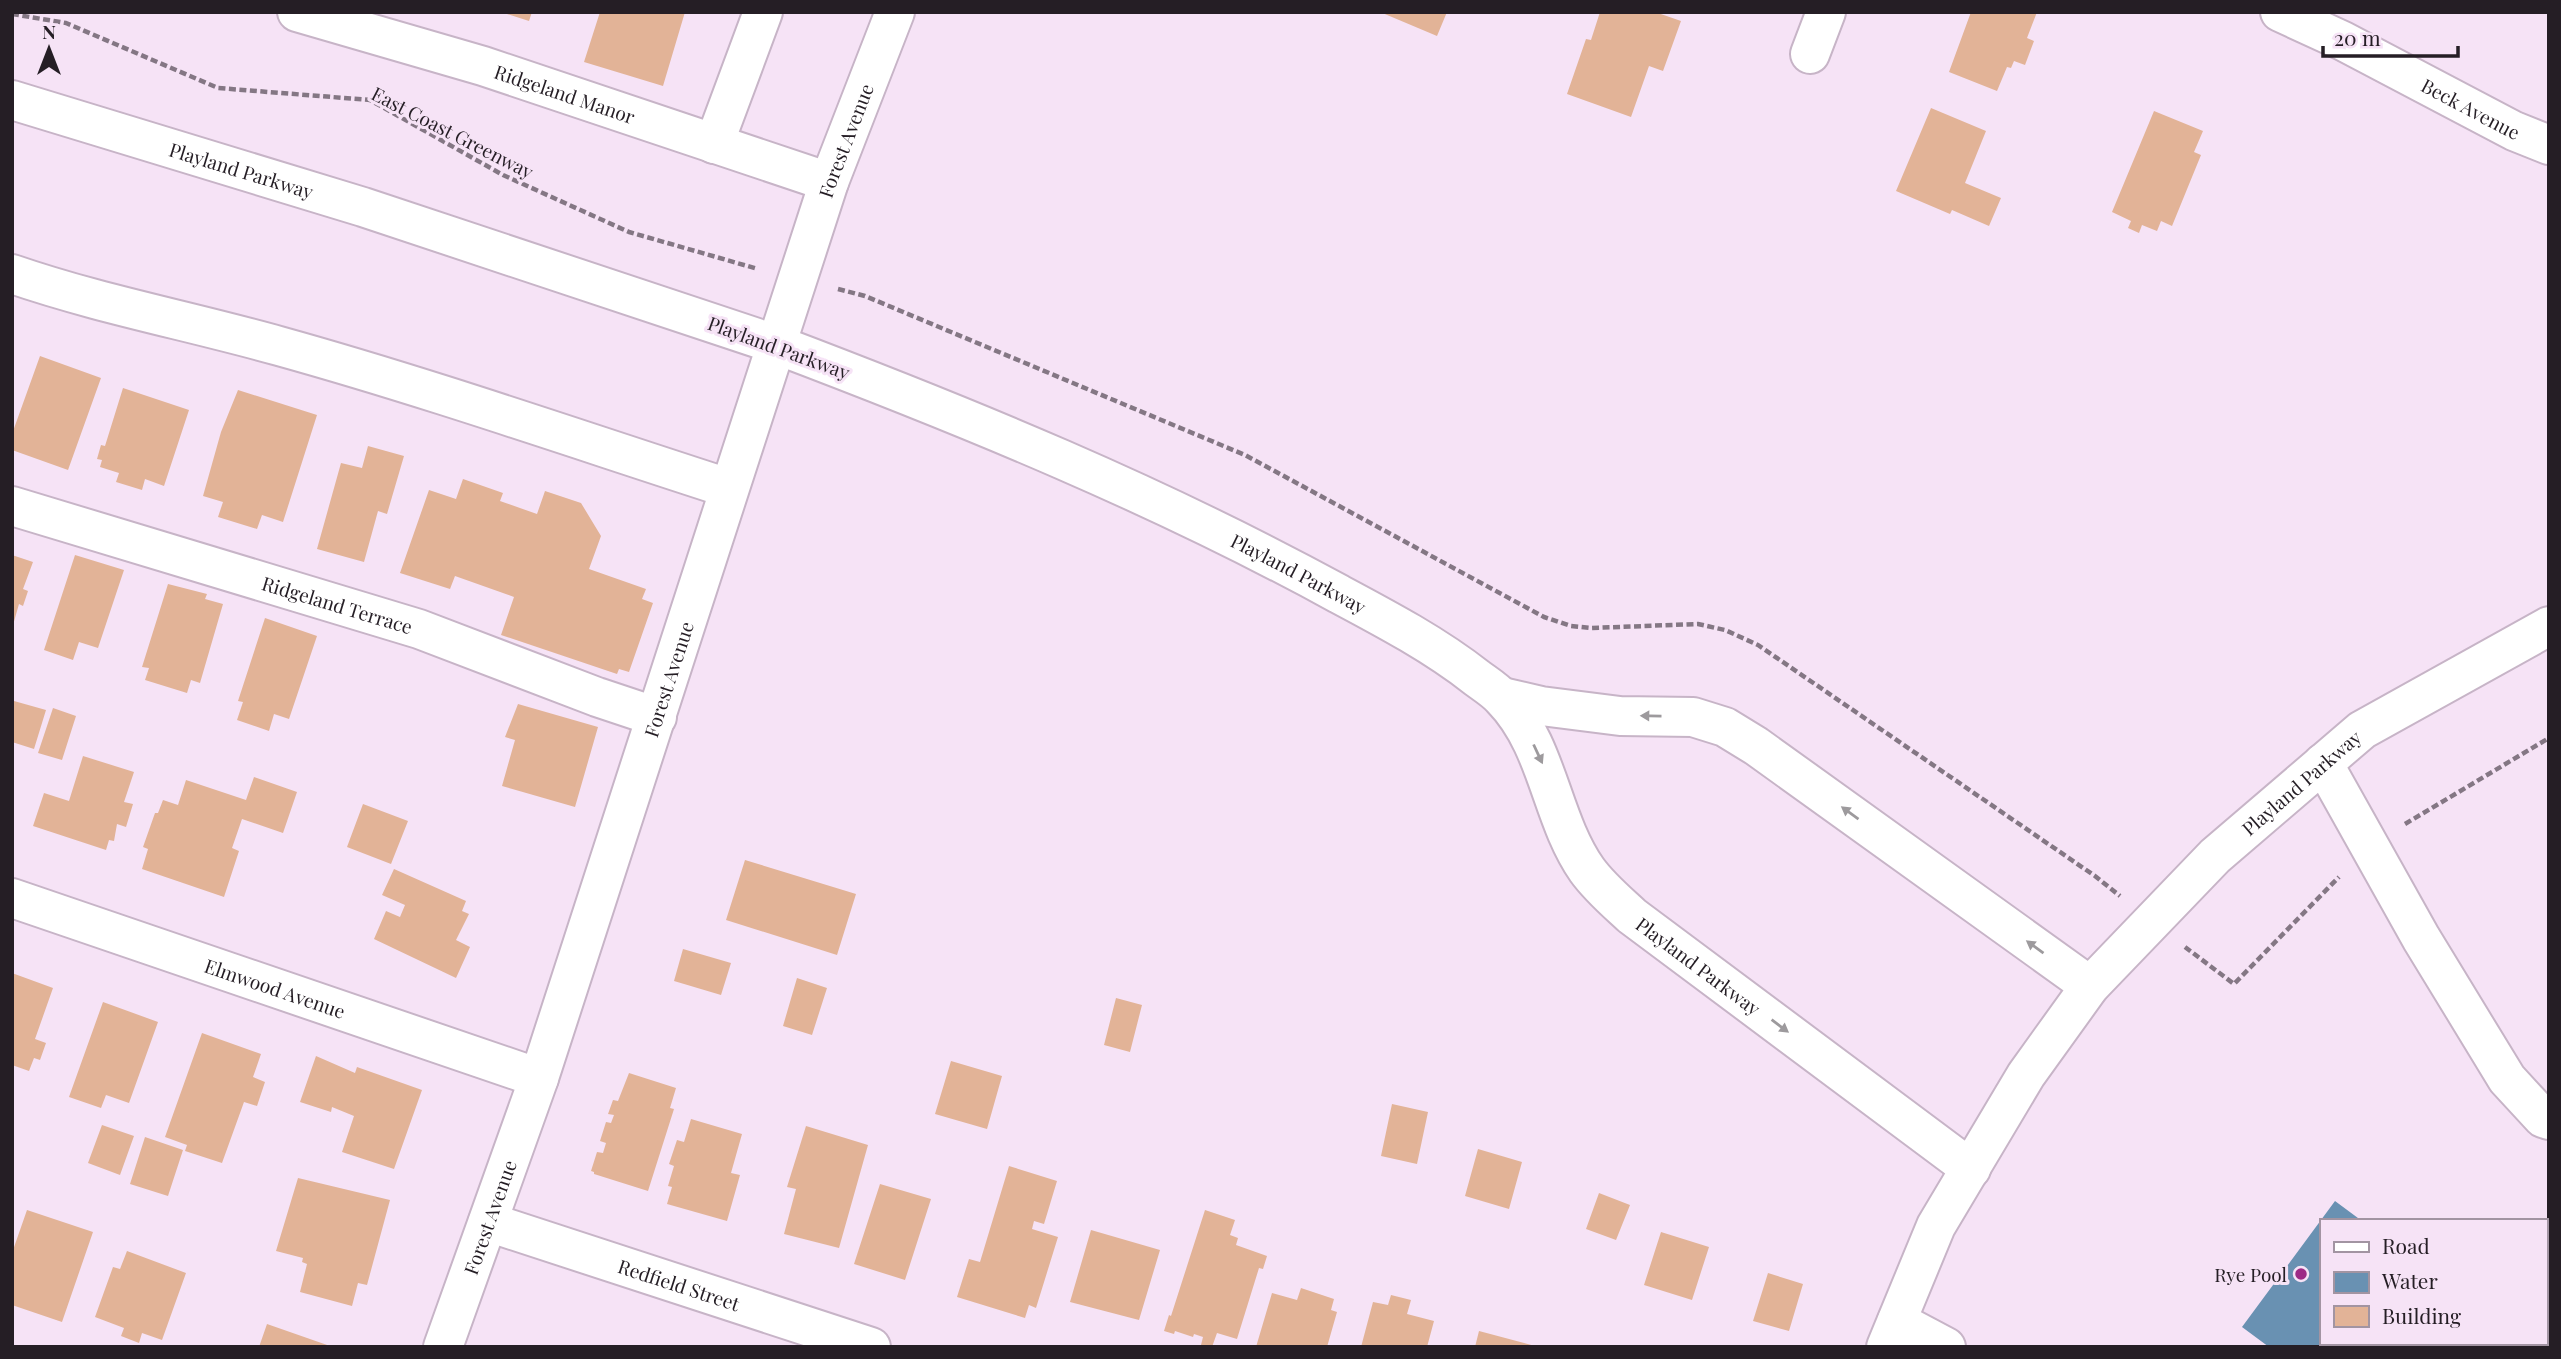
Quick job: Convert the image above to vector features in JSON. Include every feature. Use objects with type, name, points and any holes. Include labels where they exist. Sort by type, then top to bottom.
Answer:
[{"type":"street","name":"Ridgeland Manor","points":[[297,12],[483,66],[829,182]]},
{"type":"street","points":[[714,144],[763,12]]},
{"type":"street","name":"Forest Avenue","points":[[443,1347],[538,1078],[657,717],[796,279],[829,182],[895,12]]},
{"type":"street","points":[[1810,54],[1826,12]]},
{"type":"street","name":"Beck Avenue","points":[[2280,12],[2343,41],[2514,131],[2549,145]]},
{"type":"street","name":"Playland Parkway","points":[[12,100],[363,206],[775,344],[1041,449],[1212,526],[1417,637],[1466,669],[1502,697],[1525,728],[1542,762],[1587,870],[1608,894],[1654,932],[1971,1169]]},
{"type":"street","points":[[12,274],[50,287],[355,368],[729,488]]},
{"type":"street","name":"Ridgeland Terrace","points":[[12,506],[419,629],[585,693],[657,717]]},
{"type":"street","name":"Playland Parkway","points":[[1891,1334],[1936,1226],[2026,1075],[2090,986],[2215,856],[2362,730],[2549,626]]},
{"type":"street","name":"Playland Parkway","points":[[1502,697],[1541,706],[1619,716],[1693,717],[1725,727],[1768,754],[2090,986]]},
{"type":"street","points":[[2323,764],[2421,938],[2507,1079],[2543,1118],[2549,1120]]},
{"type":"street","name":"Elmwood Avenue","points":[[12,898],[538,1078]]},
{"type":"street","name":"Redfield Street","points":[[488,1222],[871,1347]]},
{"type":"street","points":[[1891,1334],[1946,1347]]},
{"type":"path","name":"East Coast Greenway","points":[[12,14],[66,23],[218,88],[370,100],[503,175],[629,232],[865,296],[1245,455],[1544,617],[1571,626],[1591,628],[1698,624],[1725,630],[1758,645],[2095,876],[2234,984],[2369,846]]},
{"type":"path","points":[[2369,846],[2549,738]]},
{"type":"water","name":"Rye Pool","points":[[2335,1201],[2359,1219],[2322,1219]]},
{"type":"water","name":"Rye Pool","points":[[2320,1221],[2320,1345],[2532,1347],[2269,1347],[2242,1327]]},
{"type":"building","points":[[501,12],[532,12],[529,21]]},
{"type":"building","points":[[600,12],[685,12],[663,86],[584,62]]},
{"type":"building","points":[[1380,12],[1447,12],[1437,36]]},
{"type":"building","points":[[1600,12],[1655,12],[1681,21],[1663,71],[1649,66],[1631,117],[1567,94],[1586,39],[1591,40]]},
{"type":"building","points":[[1971,12],[2037,12],[2027,38],[2034,41],[2025,65],[2014,61],[2011,68],[2007,67],[1997,91],[1949,72]]},
{"type":"building","points":[[1931,108],[1986,131],[1965,183],[2001,198],[1989,226],[1952,210],[1950,214],[1896,191]]},
{"type":"building","points":[[2154,111],[2203,131],[2194,152],[2201,155],[2172,226],[2161,221],[2157,231],[2142,225],[2139,233],[2128,228],[2131,221],[2112,212]]},
{"type":"building","points":[[40,356],[101,378],[68,470],[12,450],[12,434]]},
{"type":"building","points":[[123,388],[189,410],[164,486],[145,479],[142,490],[116,482],[119,473],[100,467],[102,460],[97,459],[101,445],[105,446]]},
{"type":"building","points":[[238,390],[317,415],[283,522],[262,515],[257,529],[218,517],[223,502],[203,496],[221,432]]},
{"type":"building","points":[[368,446],[404,456],[387,514],[378,511],[364,562],[317,549],[341,463],[362,468]]},
{"type":"building","points":[[463,479],[503,493],[500,501],[537,514],[545,491],[581,503],[601,536],[589,569],[646,589],[642,599],[653,603],[629,672],[619,669],[617,674],[501,635],[514,597],[455,576],[450,589],[400,573],[429,490],[456,499]]},
{"type":"building","points":[[12,555],[33,562],[23,589],[28,591],[23,606],[19,604],[13,625]]},
{"type":"building","points":[[75,555],[124,570],[98,648],[79,642],[73,660],[44,650]]},
{"type":"building","points":[[168,584],[207,594],[205,599],[223,604],[200,683],[191,680],[187,693],[145,680],[149,668],[142,667]]},
{"type":"building","points":[[265,618],[317,636],[289,719],[274,714],[269,731],[237,720],[243,702],[238,701]]},
{"type":"building","points":[[14,701],[46,710],[34,749],[12,742]]},
{"type":"building","points":[[518,704],[598,727],[575,807],[502,786],[515,740],[505,737]]},
{"type":"building","points":[[53,708],[76,716],[62,760],[38,753]]},
{"type":"building","points":[[83,756],[134,772],[124,802],[133,804],[126,827],[117,824],[114,841],[109,840],[106,850],[33,826],[44,793],[69,801]]},
{"type":"building","points":[[254,777],[297,792],[283,833],[242,819],[232,848],[239,851],[224,897],[142,869],[148,849],[143,847],[155,813],[158,813],[163,800],[178,805],[186,780],[246,800]]},
{"type":"building","points":[[363,804],[408,821],[391,864],[347,847]]},
{"type":"building","points":[[745,860],[856,894],[837,955],[726,920]]},
{"type":"building","points":[[394,869],[466,901],[462,911],[469,914],[456,940],[470,947],[456,978],[374,939],[386,911],[400,917],[405,905],[382,895]]},
{"type":"building","points":[[683,949],[731,963],[721,995],[674,981]]},
{"type":"building","points":[[12,973],[53,988],[35,1039],[46,1043],[40,1060],[34,1058],[29,1071],[12,1065]]},
{"type":"building","points":[[797,978],[827,988],[812,1035],[783,1026]]},
{"type":"building","points":[[1116,998],[1142,1005],[1130,1052],[1104,1045]]},
{"type":"building","points":[[103,1002],[158,1022],[129,1103],[106,1095],[101,1108],[69,1097]]},
{"type":"building","points":[[202,1033],[261,1054],[253,1077],[265,1082],[257,1106],[244,1102],[222,1163],[185,1151],[187,1145],[165,1137]]},
{"type":"building","points":[[316,1056],[355,1073],[357,1067],[422,1090],[394,1169],[342,1152],[354,1116],[332,1107],[331,1112],[300,1102]]},
{"type":"building","points":[[951,1061],[1002,1076],[987,1129],[935,1114]]},
{"type":"building","points":[[629,1073],[676,1088],[670,1108],[674,1109],[648,1191],[591,1171],[597,1152],[603,1153],[606,1143],[600,1141],[606,1122],[611,1123],[614,1115],[608,1114],[613,1100],[618,1101]]},
{"type":"building","points":[[1392,1104],[1428,1112],[1417,1164],[1381,1156]]},
{"type":"building","points":[[691,1119],[742,1134],[731,1173],[740,1175],[727,1221],[667,1204],[672,1187],[668,1186],[674,1166],[669,1164],[677,1140],[684,1142]]},
{"type":"building","points":[[102,1125],[134,1136],[120,1175],[88,1163]]},
{"type":"building","points":[[806,1126],[868,1145],[839,1248],[784,1234],[796,1189],[787,1187]]},
{"type":"building","points":[[145,1137],[183,1150],[168,1196],[130,1184]]},
{"type":"building","points":[[1478,1149],[1522,1162],[1509,1209],[1465,1196]]},
{"type":"building","points":[[1009,1166],[1057,1181],[1044,1224],[1034,1221],[1032,1229],[1058,1237],[1036,1308],[1029,1305],[1025,1318],[957,1297],[969,1259],[980,1262]]},
{"type":"building","points":[[298,1178],[390,1200],[367,1285],[358,1283],[352,1306],[300,1292],[307,1264],[302,1262],[303,1258],[276,1251]]},
{"type":"building","points":[[880,1184],[931,1199],[905,1280],[854,1264]]},
{"type":"building","points":[[1599,1193],[1630,1205],[1616,1240],[1586,1229]]},
{"type":"building","points":[[27,1210],[93,1232],[62,1322],[12,1305],[12,1253]]},
{"type":"building","points":[[1205,1210],[1235,1220],[1230,1235],[1238,1238],[1236,1245],[1267,1256],[1263,1269],[1259,1268],[1237,1339],[1217,1333],[1212,1347],[1201,1345],[1203,1337],[1194,1334],[1193,1337],[1175,1331],[1174,1334],[1164,1331]]},
{"type":"building","points":[[1091,1230],[1160,1250],[1139,1320],[1070,1302]]},
{"type":"building","points":[[1661,1232],[1709,1247],[1692,1300],[1644,1285]]},
{"type":"building","points":[[127,1251],[186,1273],[162,1340],[142,1333],[139,1343],[121,1336],[124,1328],[95,1317],[113,1267],[120,1269]]},
{"type":"building","points":[[1768,1273],[1803,1284],[1789,1331],[1753,1321]]},
{"type":"building","points":[[1301,1288],[1334,1299],[1331,1310],[1337,1312],[1327,1347],[1256,1347],[1272,1293],[1297,1300]]},
{"type":"building","points":[[1391,1295],[1411,1300],[1407,1314],[1434,1321],[1427,1347],[1361,1347],[1373,1302],[1388,1305]]},
{"type":"building","points":[[267,1324],[330,1346],[330,1347],[259,1347]]},
{"type":"building","points":[[1479,1331],[1535,1346],[1535,1347],[1475,1347]]},
{"type":"place","name":"Rye Pool","points":[[2301,1274]]}]
